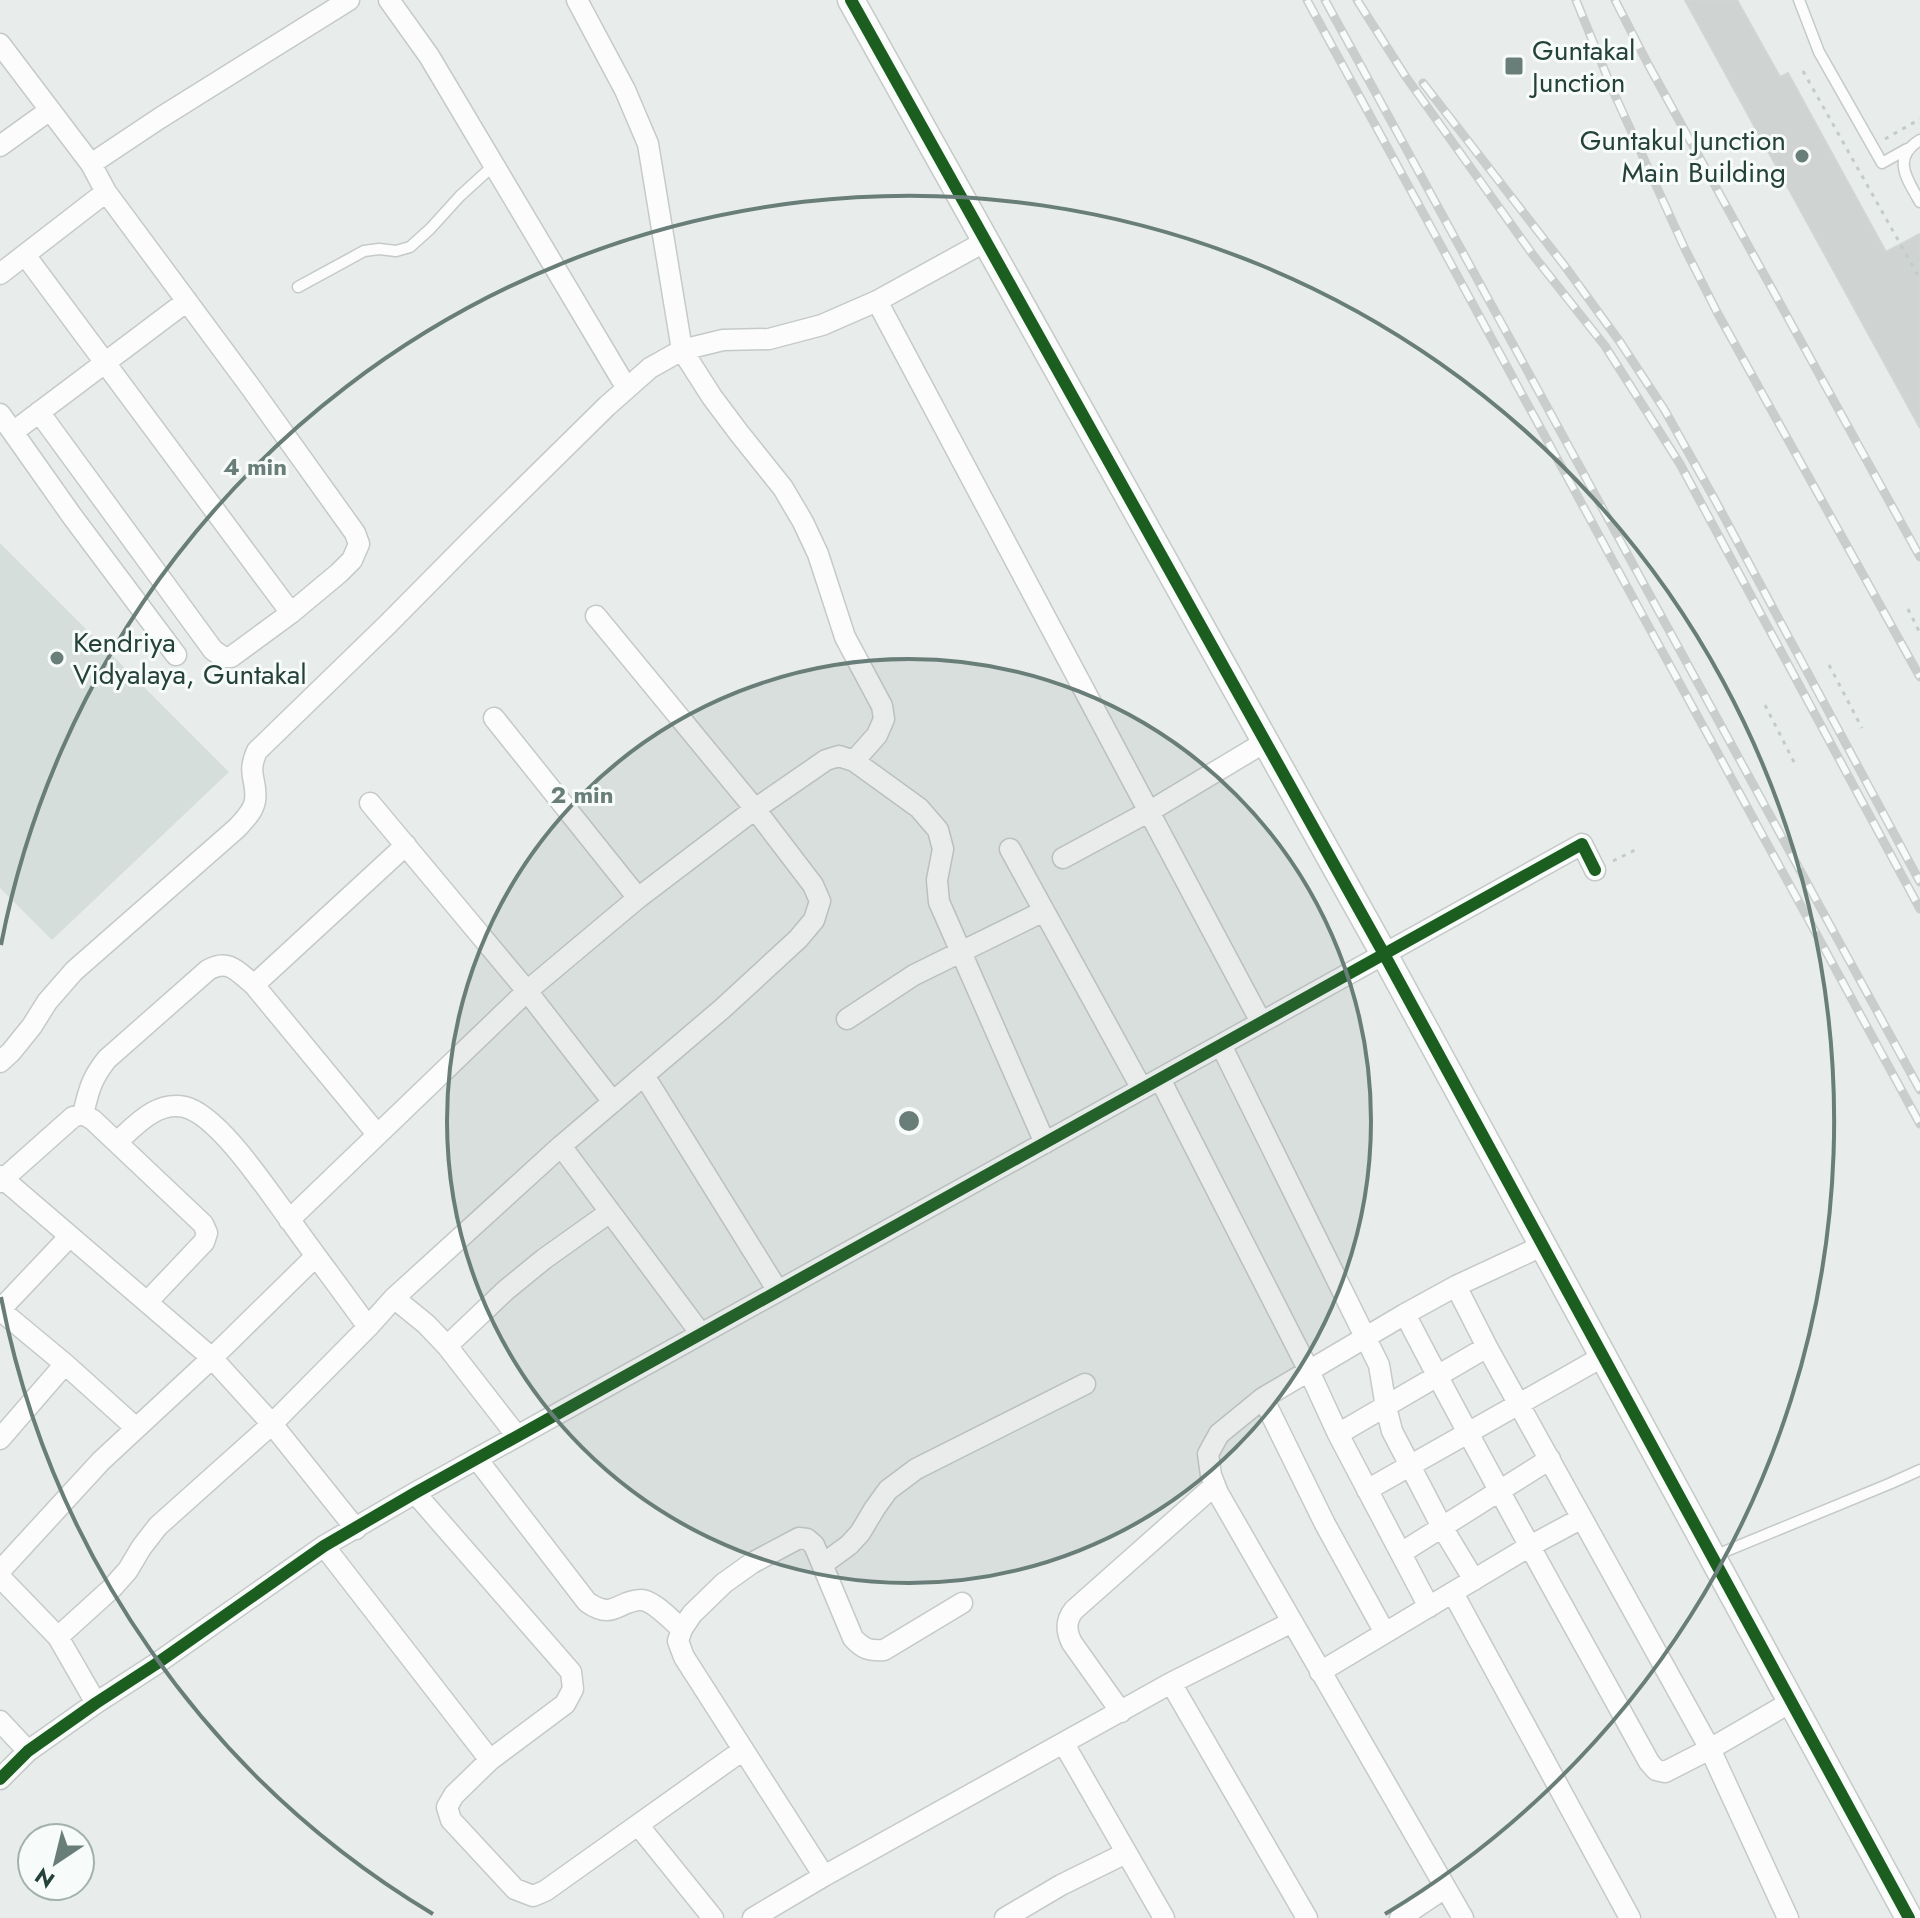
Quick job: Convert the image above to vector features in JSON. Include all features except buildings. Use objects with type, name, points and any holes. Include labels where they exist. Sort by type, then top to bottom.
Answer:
[{"type":"street","points":[[91,164],[349,0]]},
{"type":"street","points":[[389,0],[429,56],[626,387]]},
{"type":"street","points":[[577,0],[625,90],[648,144],[682,350],[712,397],[783,488],[803,522],[818,554],[845,637],[882,706],[884,719],[877,735],[854,761]]},
{"type":"street","points":[[851,0],[1384,954],[1909,1918]]},
{"type":"street","points":[[0,44],[91,164],[106,192],[355,533],[359,544],[352,560],[291,613],[231,657],[223,657],[213,650],[39,412]]},
{"type":"street","points":[[0,146],[50,110]]},
{"type":"street","points":[[0,274],[106,192]]},
{"type":"street","points":[[4,1052],[32,1026],[47,1002],[74,971],[237,828],[254,803],[252,763],[257,751],[626,387],[650,368],[682,350],[723,340],[769,339],[822,325],[877,301],[986,241]]},
{"type":"street","points":[[25,255],[291,613]]},
{"type":"street","points":[[13,432],[187,301]]},
{"type":"street","points":[[877,301],[1261,1022]]},
{"type":"street","points":[[0,414],[176,655]]},
{"type":"street","points":[[58,1637],[112,1588],[158,1526],[272,1424],[394,1298],[561,1146],[722,1009],[798,939],[814,920],[820,901],[813,885],[755,809],[596,616]]},
{"type":"street","points":[[494,718],[638,898]]},
{"type":"street","points":[[1063,858],[1150,811],[1265,742]]},
{"type":"street","points":[[289,1220],[527,991],[638,898],[755,809],[826,760],[839,756],[854,761],[919,808],[938,830],[943,849],[937,880],[939,902],[1045,1143]]},
{"type":"street","points":[[370,803],[527,991],[613,1102]]},
{"type":"street","points":[[0,1779],[28,1751],[96,1703],[324,1546],[415,1493],[1582,844],[1595,870]]},
{"type":"street","points":[[254,985],[406,845]]},
{"type":"street","points":[[1010,849],[1142,1089]]},
{"type":"street","points":[[847,1019],[914,975],[1044,911]]},
{"type":"street","points":[[83,1114],[95,1074],[107,1059],[218,964],[237,970],[254,985],[377,1134]]},
{"type":"street","points":[[1221,1045],[1379,1365],[1392,1431],[1442,1527],[1474,1580]]},
{"type":"street","points":[[645,1077],[778,1291]]},
{"type":"street","points":[[1160,1079],[1338,1434],[1429,1607]]},
{"type":"street","points":[[117,1142],[145,1116],[162,1108],[184,1107],[201,1114],[255,1172],[368,1327]]},
{"type":"street","points":[[148,1301],[204,1242],[207,1233],[203,1224],[93,1120],[83,1114],[73,1117],[1,1179],[212,1358],[272,1424],[356,1529]]},
{"type":"street","points":[[561,1146],[701,1334]]},
{"type":"street","points":[[447,1346],[506,1290],[610,1212]]},
{"type":"street","points":[[70,1236],[0,1310],[136,1428]]},
{"type":"street","points":[[1463,1918],[1215,1485],[1208,1454],[1219,1434],[1263,1398],[1456,1286],[1542,1246]]},
{"type":"street","points":[[96,1703],[58,1637],[0,1574],[101,1461],[316,1256]]},
{"type":"street","points":[[1456,1286],[1710,1749],[1788,1918]]},
{"type":"street","points":[[394,1298],[447,1346],[517,1436]]},
{"type":"street","points":[[1405,1314],[1656,1770],[1665,1772],[1791,1702]]},
{"type":"street","points":[[1338,1434],[1487,1347]]},
{"type":"street","points":[[1367,1490],[1602,1357]]},
{"type":"street","points":[[0,1439],[65,1364]]},
{"type":"street","points":[[823,1564],[860,1533],[888,1490],[916,1469],[1085,1384]]},
{"type":"street","points":[[1263,1398],[1325,1524],[1385,1633]]},
{"type":"street","points":[[477,1459],[587,1602],[597,1610],[609,1610],[640,1600],[651,1603],[682,1629]]},
{"type":"street","points":[[1401,1553],[1550,1459]]},
{"type":"street","points":[[1121,1712],[1072,1643],[1066,1632],[1068,1617],[1215,1485]]},
{"type":"street","points":[[415,1493],[571,1672],[573,1689],[565,1704],[490,1760],[454,1795],[447,1807],[451,1820],[515,1889],[533,1896],[545,1891],[743,1750]]},
{"type":"street","points":[[1320,1672],[1582,1518]]},
{"type":"street","points":[[824,1876],[684,1657],[678,1641],[682,1629],[692,1614],[724,1583],[752,1563],[799,1538],[807,1539],[814,1545],[853,1638],[862,1648],[884,1650],[962,1603]]},
{"type":"street","points":[[324,1546],[490,1760]]},
{"type":"street","points":[[1453,1593],[1630,1918]]},
{"type":"street","points":[[753,1918],[1171,1683],[1292,1622]]},
{"type":"street","points":[[1171,1683],[1307,1918]]},
{"type":"street","points":[[0,1721],[28,1751]]},
{"type":"street","points":[[1064,1744],[1164,1918]]},
{"type":"street","points":[[638,1825],[713,1918]]},
{"type":"street","points":[[1009,1917],[1061,1885],[1126,1853]]},
{"type":"street","points":[[1400,1918],[1445,1888]]},
{"type":"lane","points":[[1799,0],[1819,52],[1882,163],[1920,140]]},
{"type":"lane","points":[[1907,149],[1903,162],[1905,175],[1920,202]]},
{"type":"lane","points":[[298,287],[364,251],[396,251],[410,247],[494,165]]},
{"type":"lane","points":[[1712,1556],[1920,1470]]},
{"type":"path","points":[[1803,71],[1920,279]]},
{"type":"path","points":[[1908,609],[1920,633]]},
{"type":"path","points":[[1829,665],[1862,728]]},
{"type":"path","points":[[1765,705],[1795,764]]},
{"type":"path","points":[[1595,870],[1635,850]]},
{"type":"shaded area","name":"Kendriya Vidyalaya, Guntakal","points":[[0,543],[229,772],[52,940],[0,888]]},
{"type":"railway","points":[[1307,0],[1920,1124]]},
{"type":"railway","points":[[1325,0],[1920,1090]]},
{"type":"railway","points":[[1357,0],[1406,77],[1533,255],[1605,346],[1680,464],[1920,909]]},
{"type":"railway","points":[[1576,0],[1613,91],[1718,314],[1920,677]]},
{"type":"railway","points":[[1615,0],[1920,557]]},
{"type":"railway","points":[[1423,83],[1564,265],[1664,409],[1920,882]]},
{"type":"cycle path","points":[[851,0],[1384,954],[1909,1918]]},
{"type":"cycle path","points":[[0,1779],[28,1751],[96,1703],[324,1546],[415,1493],[1582,844],[1595,870]]},
{"type":"place","name":"Guntakal Junction","points":[[1514,66]]},
{"type":"place","name":"Guntakul Junction Main Building","points":[[1802,156]]},
{"type":"place","name":"Kendriya Vidyalaya, Guntakal","points":[[57,658]]}]
